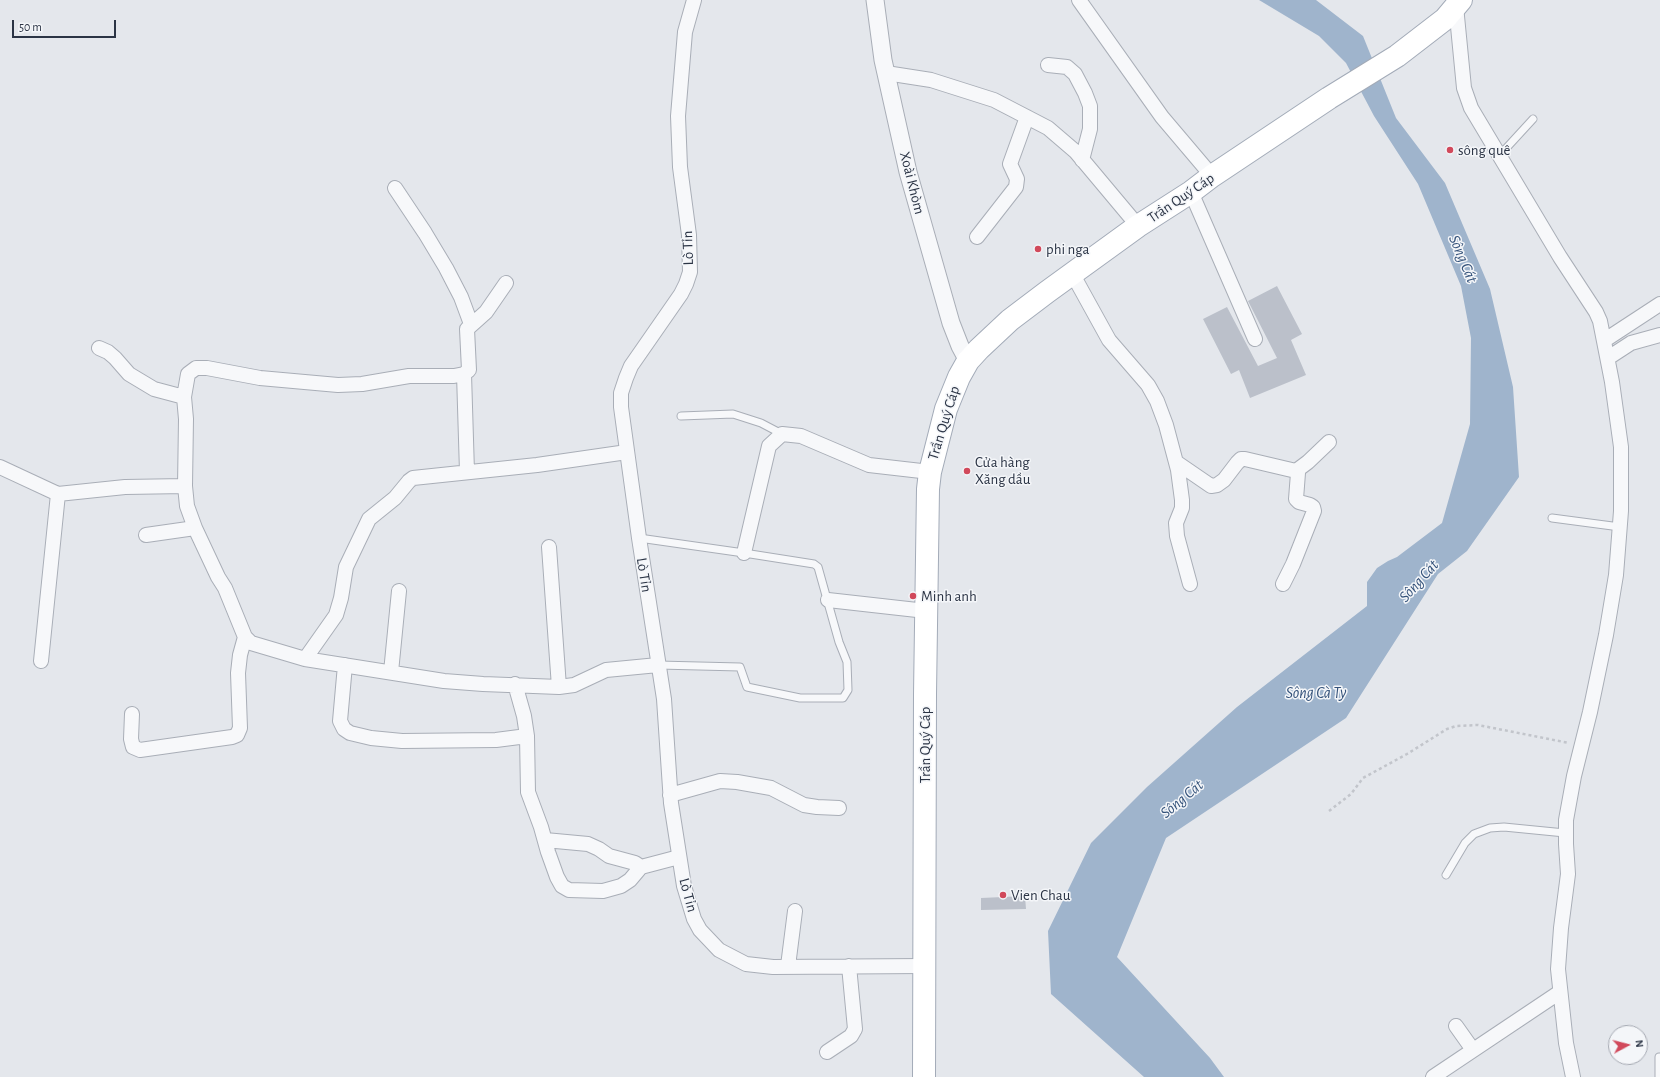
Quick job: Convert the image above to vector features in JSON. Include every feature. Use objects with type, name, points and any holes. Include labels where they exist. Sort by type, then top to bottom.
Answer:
[{"type":"main road","name":"Trần Quý Cáp","points":[[924,1077],[927,523],[930,472],[946,409],[959,377],[968,361],[1010,320],[1072,273],[1212,176],[1330,98],[1397,56],[1445,19],[1458,3]]},
{"type":"street","name":"Lò Tỉn","points":[[694,0],[685,32],[678,116],[680,167],[689,235],[690,272],[681,294],[632,366],[621,393],[621,407],[638,538],[666,716],[670,795],[684,886],[694,919],[700,930],[719,950],[746,964],[788,966],[924,966]]},
{"type":"street","name":"Xoài Khòm","points":[[875,0],[882,60],[916,204],[951,323],[968,361]]},
{"type":"street","points":[[1079,0],[1162,117],[1212,176]]},
{"type":"street","points":[[1458,3],[1464,88],[1470,108],[1560,257],[1596,312],[1605,340],[1621,447],[1622,487],[1620,527],[1613,600],[1596,685],[1568,806],[1565,833],[1568,874],[1560,928],[1558,969],[1566,1043],[1573,1077]]},
{"type":"street","points":[[1048,65],[1067,67],[1075,74],[1085,92],[1090,106],[1090,129],[1082,160]]},
{"type":"street","points":[[886,73],[931,80],[994,100],[1048,128],[1076,152],[1138,226]]},
{"type":"street","points":[[977,237],[1016,187],[1017,179],[1010,164],[1027,117]]},
{"type":"street","points":[[395,188],[446,268],[461,297],[471,324]]},
{"type":"street","points":[[1191,192],[1255,339]]},
{"type":"street","points":[[1072,273],[1109,340],[1148,385],[1157,401],[1166,425],[1176,462],[1182,508],[1176,524],[1177,536],[1190,584]]},
{"type":"street","points":[[506,283],[486,312],[467,329],[469,370],[464,374],[454,376],[409,376],[362,384],[338,385],[260,378],[207,368],[196,368],[188,374],[184,398],[186,419],[184,486],[187,506],[195,528],[218,577],[225,588],[245,637],[251,643],[305,659],[345,664],[444,681],[559,687],[574,685],[606,670],[658,665]]},
{"type":"street","points":[[1605,340],[1660,304]]},
{"type":"street","points":[[1608,358],[1631,343],[1660,335]]},
{"type":"street","points":[[99,348],[108,352],[115,358],[129,374],[154,389],[184,398]]},
{"type":"street","points":[[464,374],[467,472]]},
{"type":"street","points":[[744,553],[769,446],[782,434],[801,436],[869,465],[930,472]]},
{"type":"street","points":[[1176,462],[1211,486],[1217,485],[1224,480],[1241,459],[1296,470],[1308,462],[1328,442]]},
{"type":"street","points":[[305,659],[336,615],[341,598],[346,568],[370,519],[395,498],[413,478],[537,465],[627,452]]},
{"type":"street","points":[[0,467],[58,494],[125,487],[184,486]]},
{"type":"street","points":[[1283,584],[1293,564],[1314,511],[1313,507],[1310,505],[1299,502],[1296,499],[1298,473],[1296,470]]},
{"type":"street","points":[[41,661],[58,494]]},
{"type":"street","points":[[146,535],[195,528]]},
{"type":"street","points":[[549,547],[559,687]]},
{"type":"street","points":[[391,672],[399,591]]},
{"type":"street","points":[[828,600],[926,611]]},
{"type":"street","points":[[132,714],[131,739],[133,747],[140,750],[232,738],[237,735],[240,728],[238,673],[240,655],[245,637]]},
{"type":"street","points":[[345,664],[340,721],[344,729],[350,733],[372,738],[402,741],[496,740],[526,736]]},
{"type":"street","points":[[515,684],[524,716],[528,792],[557,878],[562,886],[569,890],[603,891],[621,886],[630,880],[641,867],[679,857]]},
{"type":"street","points":[[670,795],[720,781],[737,782],[771,788],[804,805],[817,808],[839,808]]},
{"type":"street","points":[[545,840],[588,844],[599,848],[609,856],[635,863],[641,867]]},
{"type":"street","points":[[788,966],[795,911]]},
{"type":"street","points":[[827,1052],[851,1036],[854,1029],[849,966]]},
{"type":"street","points":[[1433,1077],[1560,992]]},
{"type":"street","points":[[1456,1026],[1473,1050]]},
{"type":"lane","points":[[1499,156],[1533,119]]},
{"type":"lane","points":[[681,416],[733,414],[761,423],[782,434]]},
{"type":"lane","points":[[1552,518],[1620,527]]},
{"type":"lane","points":[[638,538],[814,564],[818,567],[821,573],[839,642],[847,662],[848,690],[843,698],[800,698],[747,687],[740,667],[658,665]]},
{"type":"lane","points":[[1446,875],[1465,843],[1474,834],[1490,828],[1504,827],[1565,833]]},
{"type":"lane","points":[[1659,1056],[1659,1077]]},
{"type":"path","points":[[1329,811],[1351,794],[1363,778],[1407,754],[1447,729],[1456,726],[1478,725],[1581,745]]},
{"type":"water","name":"Sông Cà Ty","points":[[1259,0],[1316,0],[1363,36],[1396,118],[1445,183],[1490,289],[1513,387],[1519,477],[1467,551],[1438,574],[1346,718],[1166,838],[1117,957],[1210,1058],[1224,1077],[1144,1077],[1051,994],[1048,931],[1091,843],[1147,787],[1237,707],[1367,606],[1367,582],[1377,568],[1397,557],[1442,523],[1470,424],[1471,338],[1461,286],[1418,184],[1374,116],[1346,63],[1319,36]]},
{"type":"building","points":[[1277,286],[1302,334],[1291,340],[1306,375],[1250,398],[1239,370],[1231,374],[1203,319],[1227,307],[1258,366],[1277,358],[1248,301]]},
{"type":"building","points":[[1025,896],[1026,909],[981,910],[981,898]]},
{"type":"place","name":"sông quê","points":[[1450,150]]},
{"type":"place","name":"phi nga","points":[[1038,249]]},
{"type":"place","name":"Cửa hàng Xăng dầu","points":[[967,471]]},
{"type":"place","name":"Minh anh","points":[[913,596]]},
{"type":"place","name":"Vien Chau","points":[[1003,895]]},
{"type":"water label","name":"Sông Cát","points":[[1463,259]]},
{"type":"water label","name":"Sông Cát","points":[[1419,581]]},
{"type":"water label","name":"Sông Cát","points":[[1182,799]]}]
